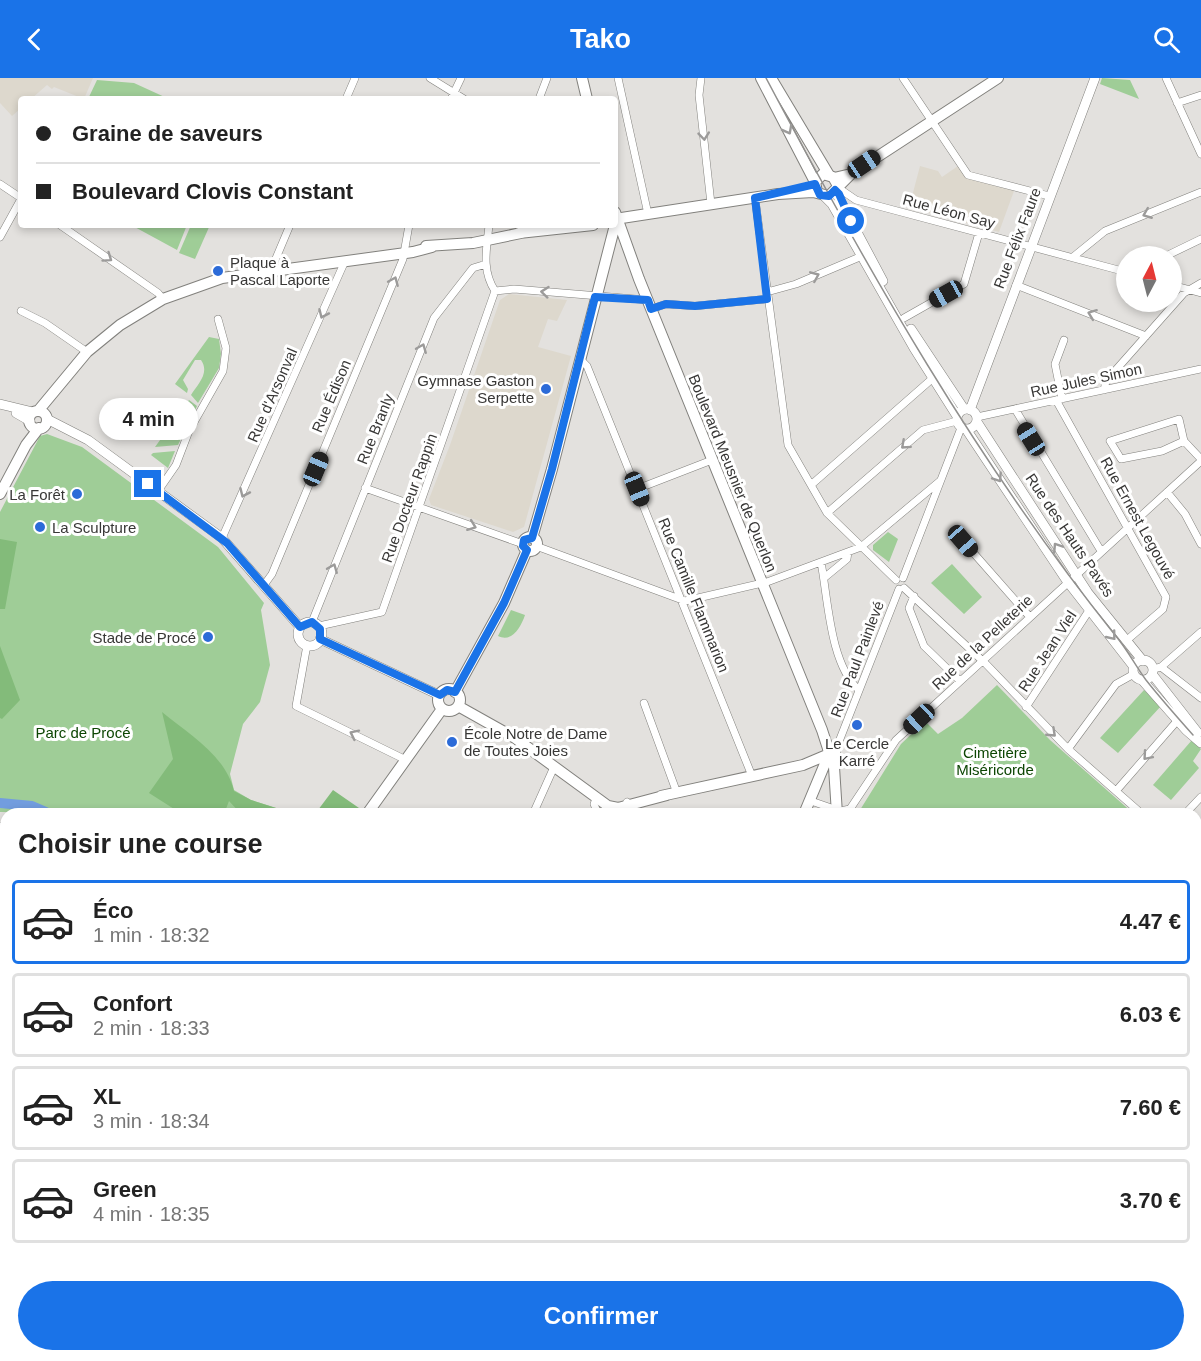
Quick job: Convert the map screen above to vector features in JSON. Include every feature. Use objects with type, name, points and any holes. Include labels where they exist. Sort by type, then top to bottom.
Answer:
[{"type":"main road","points":[[582,78],[586,96]]},
{"type":"main road","points":[[761,78],[818,189]]},
{"type":"main road","points":[[771,78],[834,183]]},
{"type":"main road","points":[[618,219],[818,189],[851,174],[998,78]]},
{"type":"main road","points":[[818,189],[819,176],[834,183]]},
{"type":"main road","name":"Boulevard Meusnier de Querlon","points":[[618,227],[825,737],[829,754]]},
{"type":"main road","points":[[0,494],[57,388],[87,352],[120,325],[163,299],[209,280],[448,245],[487,234],[557,228]]},
{"type":"main road","points":[[455,692],[504,603],[529,544],[552,469],[613,228]]},
{"type":"main road","points":[[447,690],[455,692],[460,699],[458,706],[451,711],[442,709],[438,702],[440,695],[447,690]]},
{"type":"main road","points":[[458,706],[515,738],[606,808]]},
{"type":"main road","points":[[371,808],[442,709]]},
{"type":"main road","points":[[811,763],[825,737]]},
{"type":"main road","points":[[631,807],[672,794],[811,763],[829,754],[829,768],[836,808]]},
{"type":"main road","points":[[811,763],[829,768]]},
{"type":"main road","points":[[807,808],[818,782],[829,768]]},
{"type":"street","points":[[347,96],[355,78]]},
{"type":"street","points":[[430,78],[452,96],[461,78]]},
{"type":"street","points":[[540,96],[547,78]]},
{"type":"street","points":[[618,78],[648,214]]},
{"type":"street","points":[[700,78],[699,95],[711,204]]},
{"type":"street","points":[[903,78],[968,175],[1049,196]]},
{"type":"street","name":"Rue Félix Faure","points":[[966,419],[1095,78]]},
{"type":"street","points":[[1166,78],[1201,154]]},
{"type":"street","points":[[1177,103],[1201,95]]},
{"type":"street","name":"Rue des Hauts Pavés","points":[[834,183],[847,200],[904,318],[966,419],[1072,577],[1089,593],[1143,661],[1149,663],[1155,670],[1197,735]]},
{"type":"street","points":[[0,184],[18,197]]},
{"type":"street","name":"Rue des Hauts Pavés","points":[[818,189],[832,204],[933,378],[966,419],[1072,577],[1090,609],[1136,674],[1177,721],[1197,735]]},
{"type":"street","points":[[1072,257],[1105,231],[1201,192]]},
{"type":"street","points":[[755,198],[788,445],[827,513],[861,547],[906,583],[902,588],[914,596],[982,661],[1068,749],[1135,808]]},
{"type":"street","name":"Rue Léon Say","points":[[847,200],[1116,269]]},
{"type":"street","points":[[0,237],[18,204]]},
{"type":"street","points":[[64,228],[158,293],[163,299]]},
{"type":"street","points":[[274,271],[274,263],[289,228]]},
{"type":"street","name":"Rue Édison","points":[[264,585],[276,563],[405,251],[409,228]]},
{"type":"street","points":[[904,318],[964,284],[979,233]]},
{"type":"street","points":[[487,234],[486,264],[495,291],[514,289],[649,304],[695,306],[767,296],[862,256]]},
{"type":"street","points":[[1182,248],[1201,239]]},
{"type":"street","name":"Rue d'Arsonval","points":[[222,538],[345,261]]},
{"type":"street","name":"Rue Branly","points":[[316,624],[365,488],[434,318],[473,268],[486,264]]},
{"type":"street","points":[[1104,390],[1106,381],[1146,336],[1189,290],[1201,283]]},
{"type":"street","points":[[1016,285],[1146,336]]},
{"type":"street","points":[[1182,288],[1201,293]]},
{"type":"street","name":"Rue Docteur Rappin","points":[[316,624],[382,612],[495,291]]},
{"type":"street","points":[[21,311],[45,323],[87,352]]},
{"type":"street","points":[[158,491],[176,465],[189,431],[224,367],[226,348],[218,319]]},
{"type":"street","name":"Rue Ernest Legouvé","points":[[1064,340],[1055,364],[1059,399],[1166,597],[1163,609],[1127,640]]},
{"type":"street","name":"Rue Camille Flammarion","points":[[580,358],[588,366],[752,776]]},
{"type":"street","name":"Rue Jules Simon","points":[[827,513],[923,430],[1201,369]]},
{"type":"street","points":[[811,485],[933,378]]},
{"type":"street","points":[[3,405],[88,440],[222,538],[300,627],[299,639],[307,645],[314,645],[320,639]]},
{"type":"street","points":[[1015,409],[1101,550]]},
{"type":"street","points":[[899,579],[966,419]]},
{"type":"street","points":[[1185,441],[1162,451],[1121,459],[1110,441],[1179,419],[1185,441],[1201,460]]},
{"type":"street","points":[[637,489],[712,460]]},
{"type":"street","name":"Rue de la Pelleterie","points":[[851,808],[896,740],[1201,460]]},
{"type":"street","points":[[365,488],[529,544],[682,601],[762,584],[861,547],[940,481]]},
{"type":"street","points":[[1167,492],[1185,514],[1201,544]]},
{"type":"street","points":[[913,503],[930,507]]},
{"type":"street","points":[[963,541],[1029,616]]},
{"type":"street","points":[[824,578],[847,559],[848,552]]},
{"type":"street","points":[[821,562],[838,652],[852,684],[859,690]]},
{"type":"street","name":"Rue Paul Painlevé","points":[[839,741],[902,588]]},
{"type":"street","points":[[914,596],[909,608],[924,646],[960,681]]},
{"type":"street","name":"Rue Jean Viel","points":[[1026,707],[1090,609]]},
{"type":"street","points":[[300,627],[316,624],[320,639]]},
{"type":"street","points":[[1136,674],[1149,678],[1155,670],[1201,632]]},
{"type":"street","points":[[320,639],[440,695]]},
{"type":"street","points":[[307,645],[296,706],[406,760]]},
{"type":"street","points":[[1068,749],[1116,684],[1136,674],[1143,661]]},
{"type":"street","points":[[1155,670],[1201,698]]},
{"type":"street","points":[[644,703],[672,794]]},
{"type":"street","points":[[1116,791],[1177,721]]},
{"type":"street","points":[[1197,735],[1201,743]]},
{"type":"street","points":[[825,737],[839,741]]},
{"type":"street","points":[[829,754],[839,741]]},
{"type":"street","points":[[829,768],[839,741]]},
{"type":"street","points":[[536,808],[554,767]]},
{"type":"street","points":[[1190,808],[1201,796]]},
{"type":"street","points":[[596,799],[596,808]]},
{"type":"street","points":[[811,801],[828,808]]},
{"type":"shaded area","points":[[0,78],[93,78],[85,96],[76,96],[54,87],[52,89],[47,85],[34,96],[18,96],[18,111],[12,116],[0,103]]},
{"type":"shaded area","points":[[920,166],[938,171],[942,177],[958,166],[966,178],[1014,191],[999,232],[912,208],[910,204]]},
{"type":"shaded area","points":[[509,294],[567,300],[557,321],[548,319],[538,347],[571,356],[524,527],[513,532],[431,505],[429,499],[500,300]]},
{"type":"green space","points":[[1102,78],[1130,80],[1139,99],[1100,84]]},
{"type":"green space","points":[[97,80],[134,83],[162,96],[89,96]]},
{"type":"green space","points":[[137,228],[186,228],[177,250]]},
{"type":"green space","points":[[190,228],[209,228],[195,259],[179,253]]},
{"type":"green space","points":[[209,337],[219,339],[221,354],[219,368],[198,403],[191,395],[204,374],[201,360],[195,360],[183,380],[188,389],[187,393],[175,384]]},
{"type":"green space","points":[[189,400],[197,406],[178,445],[155,447]]},
{"type":"green space","name":"Parc de Procé","points":[[47,434],[82,447],[218,547],[264,603],[261,610],[270,665],[260,702],[243,724],[230,774],[234,790],[251,800],[276,808],[0,808],[0,512],[40,436]]},
{"type":"green space","points":[[175,451],[168,468],[151,455],[153,453]]},
{"type":"green space","points":[[888,532],[898,539],[889,562],[873,550],[873,545]]},
{"type":"green space","points":[[0,539],[17,542],[5,609],[0,609]]},
{"type":"green space","points":[[952,564],[982,597],[964,614],[931,583]]},
{"type":"green space","points":[[511,610],[525,615],[515,633],[503,638],[498,636]]},
{"type":"green space","points":[[0,646],[20,700],[2,719],[0,718]]},
{"type":"green space","name":"Cimetière Miséricorde","points":[[997,685],[1050,740],[1127,808],[861,808],[901,744],[925,721],[938,734],[962,718]]},
{"type":"green space","points":[[1144,690],[1161,706],[1118,753],[1100,738]]},
{"type":"green space","points":[[162,712],[195,737],[215,756],[230,778],[234,791],[251,800],[276,808],[235,808],[229,801],[226,808],[173,808],[149,793],[173,759]]},
{"type":"green space","points":[[1192,740],[1201,749],[1193,761],[1199,768],[1171,800],[1153,785]]},
{"type":"green space","points":[[333,790],[359,808],[320,808]]},
{"type":"waterway","points":[[0,803],[37,808]]},
{"type":"tram line","points":[[766,78],[885,294],[971,435],[1017,503],[1146,680],[1193,735]]},
{"type":"place","name":"Plaque à Pascal Laporte","points":[[218,271]]},
{"type":"place","name":"Gymnase Gaston Serpette","points":[[546,389]]},
{"type":"place","name":"La Forêt","points":[[77,494]]},
{"type":"place","name":"La Sculpture","points":[[40,527]]},
{"type":"place","name":"Stade de Procé","points":[[208,637]]},
{"type":"place","name":"Le Cercle Karré","points":[[857,725]]},
{"type":"place","name":"École Notre de Dame de Toutes Joies","points":[[452,742]]},
{"type":"route","points":[[148,484],[227,543],[300,627],[304,623],[312,622],[319,626],[320,639],[440,695],[447,690],[455,692],[504,603],[527,550],[523,546],[524,540],[532,538],[552,469],[595,297],[648,300],[651,309],[666,304],[695,306],[767,299],[755,198],[815,184],[820,195],[829,196],[835,190],[839,194],[851,221]]}]
